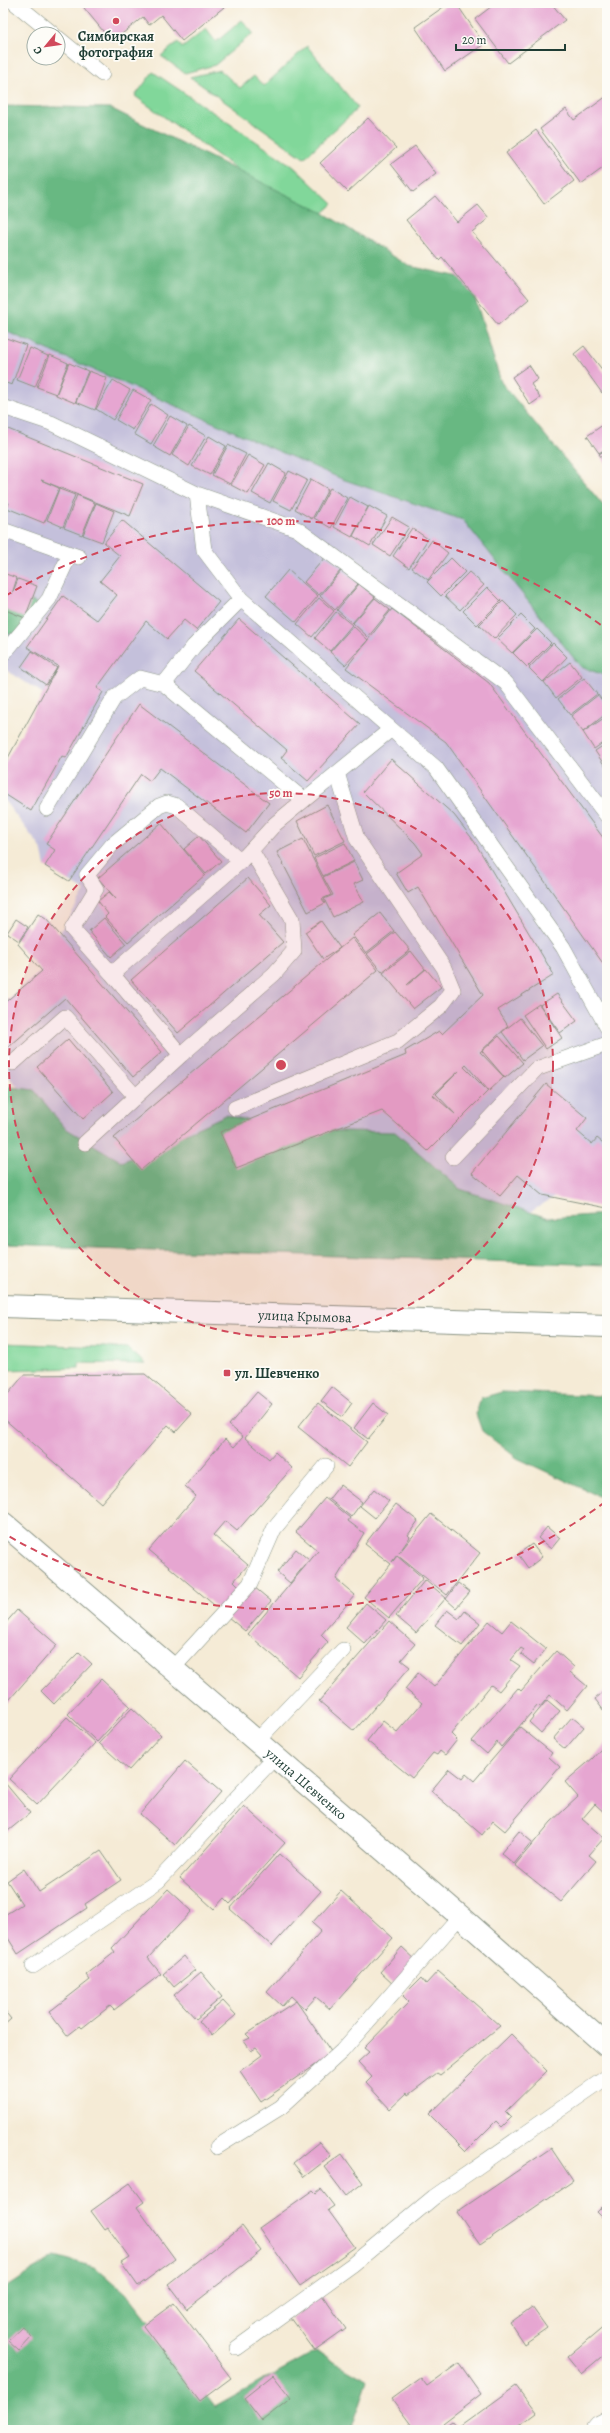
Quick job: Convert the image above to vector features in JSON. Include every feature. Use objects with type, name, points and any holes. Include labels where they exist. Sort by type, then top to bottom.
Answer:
[{"type":"street","name":"улица Крымова","points":[[3,1306],[607,1326]]},
{"type":"street","name":"улица Шевченко","points":[[3,1523],[274,1758],[460,1916],[607,2046]]},
{"type":"lane","points":[[15,3],[43,26]]},
{"type":"lane","points":[[66,45],[102,74]]},
{"type":"lane","points":[[3,406],[51,423],[196,494],[297,529],[506,684],[607,816]]},
{"type":"lane","points":[[196,494],[204,550],[241,599],[390,730],[436,768],[563,947],[607,1028]]},
{"type":"lane","points":[[3,530],[74,555],[49,599],[5,652]]},
{"type":"lane","points":[[164,684],[194,646],[241,599]]},
{"type":"lane","points":[[47,809],[114,698],[140,678],[164,684],[304,800]]},
{"type":"lane","points":[[112,974],[246,856],[275,824],[390,730]]},
{"type":"lane","points":[[235,1108],[398,1041],[441,1006],[453,990],[444,968],[356,839],[337,773]]},
{"type":"lane","points":[[84,1143],[181,1055],[274,974],[294,951],[292,920],[246,856],[177,806],[167,803],[159,806],[112,845],[87,875],[96,889],[72,929],[181,1055]]},
{"type":"lane","points":[[13,1063],[65,1017],[135,1096]]},
{"type":"lane","points":[[452,1158],[536,1069],[607,1044]]},
{"type":"lane","points":[[172,1669],[250,1584],[274,1529],[326,1466]]},
{"type":"lane","points":[[256,1742],[343,1650]]},
{"type":"lane","points":[[33,1966],[158,1881],[274,1758]]},
{"type":"lane","points":[[217,2147],[281,2107],[342,2052],[460,1916]]},
{"type":"lane","points":[[237,2348],[352,2264],[434,2197],[607,2076]]},
{"type":"lane","points":[[592,2430],[597,2424],[607,2419]]},
{"type":"shaded area","points":[[3,262],[495,472],[607,627],[607,1164],[503,1229],[105,1187],[3,1070],[3,1004],[41,971],[18,944],[38,914],[46,919],[59,934],[85,891],[45,866],[41,848],[3,799],[3,767],[44,694],[3,668]]},
{"type":"green space","points":[[242,20],[253,33],[215,65],[185,73],[161,56],[178,42],[182,48],[206,29],[216,42]]},
{"type":"green space","points":[[307,46],[358,108],[304,158],[190,77],[220,70],[240,88],[254,76],[264,86]]},
{"type":"green space","points":[[153,72],[294,167],[333,204],[312,223],[135,96]]},
{"type":"green space","points":[[3,106],[110,108],[322,212],[409,266],[469,279],[501,382],[602,504],[607,508],[607,676],[581,667],[463,520],[342,479],[3,330]]},
{"type":"green space","points":[[3,587],[46,608],[26,632],[3,635]]},
{"type":"green space","points":[[3,1086],[34,1090],[65,1128],[122,1162],[226,1115],[289,1130],[395,1132],[460,1189],[548,1218],[607,1214],[607,1265],[3,1245]]},
{"type":"green space","points":[[3,1343],[127,1348],[146,1364],[79,1363],[79,1368],[3,1370]]},
{"type":"green space","points":[[502,1392],[607,1396],[607,1500],[517,1458],[482,1431],[476,1414],[481,1398]]},
{"type":"green space","points":[[55,2256],[95,2267],[126,2294],[215,2407],[316,2351],[368,2381],[351,2430],[3,2430],[3,2290]]},
{"type":"building","name":"Симбирская фотография","points":[[80,3],[229,3],[182,41],[161,15],[149,25],[143,17],[112,42]]},
{"type":"building","points":[[449,3],[456,3],[484,44],[445,71],[415,27]]},
{"type":"building","points":[[496,3],[551,3],[565,20],[508,63],[475,19]]},
{"type":"building","points":[[607,96],[607,165],[581,184],[540,129],[566,109],[574,120]]},
{"type":"building","points":[[368,118],[396,148],[348,192],[320,163]]},
{"type":"building","points":[[536,130],[574,181],[544,204],[506,153]]},
{"type":"building","points":[[415,146],[436,174],[413,192],[391,164]]},
{"type":"building","points":[[435,196],[457,222],[478,205],[489,218],[472,232],[529,299],[498,325],[442,257],[439,260],[406,220]]},
{"type":"building","points":[[3,337],[26,345],[12,385],[3,382]]},
{"type":"building","points":[[584,346],[607,376],[607,390],[602,393],[574,354]]},
{"type":"building","points":[[30,348],[48,356],[35,387],[17,380]]},
{"type":"building","points":[[50,355],[68,363],[56,394],[37,387]]},
{"type":"building","points":[[69,363],[88,371],[75,403],[56,395]]},
{"type":"building","points":[[529,365],[538,379],[531,384],[540,398],[530,405],[512,377]]},
{"type":"building","points":[[89,371],[107,378],[95,410],[76,402]]},
{"type":"building","points":[[113,380],[130,390],[113,420],[96,409]]},
{"type":"building","points":[[133,390],[151,400],[133,430],[116,420]]},
{"type":"building","points":[[151,404],[168,415],[151,444],[134,434]]},
{"type":"building","points":[[170,416],[187,426],[170,456],[153,446]]},
{"type":"building","points":[[607,422],[607,448],[599,453],[587,436]]},
{"type":"building","points":[[189,426],[206,436],[189,466],[172,455]]},
{"type":"building","points":[[3,427],[143,484],[130,516],[41,480],[59,488],[44,523],[7,508],[9,503],[3,501]]},
{"type":"building","points":[[209,436],[226,446],[210,475],[192,466]]},
{"type":"building","points":[[228,445],[246,454],[230,484],[212,475]]},
{"type":"building","points":[[607,449],[607,465],[599,454]]},
{"type":"building","points":[[248,455],[265,465],[248,494],[231,485]]},
{"type":"building","points":[[269,463],[286,473],[270,503],[252,493]]},
{"type":"building","points":[[289,471],[307,480],[291,510],[273,501]]},
{"type":"building","points":[[311,479],[328,489],[312,519],[295,509]]},
{"type":"building","points":[[330,488],[347,498],[331,528],[314,518]]},
{"type":"building","points":[[59,489],[75,495],[63,527],[47,520]]},
{"type":"building","points":[[77,495],[95,503],[82,535],[64,528]]},
{"type":"building","points":[[350,497],[368,507],[352,537],[334,527]]},
{"type":"building","points":[[96,503],[114,511],[102,542],[83,535]]},
{"type":"building","points":[[369,506],[387,516],[370,546],[353,536]]},
{"type":"building","points":[[392,517],[409,527],[390,556],[373,545]]},
{"type":"building","points":[[122,520],[219,602],[196,630],[184,620],[167,639],[146,621],[97,688],[103,692],[66,758],[62,756],[31,811],[3,793],[3,767],[58,666],[27,647],[63,596],[97,620],[117,595],[100,581],[120,556],[104,543]]},
{"type":"building","points":[[412,528],[428,539],[409,568],[393,556]]},
{"type":"building","points":[[432,540],[448,553],[428,580],[412,568]]},
{"type":"building","points":[[326,556],[342,569],[319,595],[304,582]]},
{"type":"building","points":[[451,558],[465,572],[441,596],[427,582]]},
{"type":"building","points":[[288,570],[318,596],[296,622],[266,596]]},
{"type":"building","points":[[342,570],[358,584],[335,610],[320,596]]},
{"type":"building","points":[[469,572],[484,585],[460,610],[445,596]]},
{"type":"building","points":[[3,573],[17,578],[12,594],[18,579],[37,586],[25,618],[3,609]]},
{"type":"building","points":[[359,584],[375,597],[352,623],[337,610]]},
{"type":"building","points":[[487,587],[501,601],[477,625],[463,611]]},
{"type":"building","points":[[319,598],[334,611],[312,637],[297,624]]},
{"type":"building","points":[[375,598],[390,610],[368,637],[353,623]]},
{"type":"building","points":[[503,601],[517,615],[494,639],[479,625]]},
{"type":"building","points":[[392,609],[489,683],[607,843],[607,969],[446,742],[346,668]]},
{"type":"building","points":[[336,612],[352,625],[330,651],[315,638]]},
{"type":"building","points":[[521,615],[535,629],[512,653],[497,639]]},
{"type":"building","points":[[239,619],[360,724],[308,781],[281,758],[287,750],[194,671]]},
{"type":"building","points":[[353,626],[368,640],[345,665],[330,652]]},
{"type":"building","points":[[537,629],[551,643],[527,667],[513,653]]},
{"type":"building","points":[[553,643],[567,657],[543,682],[529,668]]},
{"type":"building","points":[[32,651],[57,668],[46,685],[21,667]]},
{"type":"building","points":[[570,662],[582,677],[556,698],[544,682]]},
{"type":"building","points":[[584,678],[597,694],[570,715],[558,699]]},
{"type":"building","points":[[598,695],[607,707],[607,713],[583,732],[571,716]]},
{"type":"building","points":[[139,704],[269,803],[246,833],[160,768],[150,781],[141,774],[69,881],[45,866],[55,850],[46,844]]},
{"type":"building","points":[[607,716],[607,740],[594,749],[583,732]]},
{"type":"building","points":[[607,743],[607,769],[595,751]]},
{"type":"building","points":[[391,759],[454,815],[474,841],[554,975],[498,1010],[508,1026],[480,1052],[504,1077],[489,1091],[466,1065],[464,1067],[488,1091],[428,1151],[382,1111],[236,1168],[220,1132],[406,1055],[405,1051],[439,1031],[442,1034],[483,995],[418,887],[408,893],[396,873],[423,854],[415,843],[363,792]],"holes":[[[459,1071],[436,1094],[455,1114],[433,1095]]]},
{"type":"building","points":[[327,805],[345,841],[314,856],[297,821]]},
{"type":"building","points":[[161,823],[205,875],[128,942],[105,917],[108,914],[98,901],[109,892],[116,899],[98,878]]},
{"type":"building","points":[[199,836],[221,861],[206,874],[184,849]]},
{"type":"building","points":[[303,839],[331,895],[322,899],[325,903],[308,912],[277,852]]},
{"type":"building","points":[[345,843],[354,861],[323,876],[314,858]]},
{"type":"building","points":[[354,862],[363,880],[354,884],[364,902],[333,917],[324,899],[333,895],[323,877]]},
{"type":"building","points":[[248,878],[271,905],[259,915],[283,942],[178,1033],[131,980]]},
{"type":"building","points":[[380,913],[394,931],[366,953],[352,935]]},
{"type":"building","points":[[38,914],[46,919],[162,1052],[133,1077],[65,998],[3,1052],[3,1004],[42,971],[18,944]]},
{"type":"building","points":[[104,918],[126,944],[111,957],[89,931]]},
{"type":"building","points":[[16,919],[28,927],[19,941],[7,933]]},
{"type":"building","points":[[321,921],[340,948],[323,959],[305,932]]},
{"type":"building","points":[[395,932],[410,950],[382,972],[367,954]]},
{"type":"building","points":[[352,938],[378,970],[141,1170],[114,1138]]},
{"type":"building","points":[[411,951],[425,969],[407,985],[426,969],[441,987],[413,1009],[383,973]]},
{"type":"building","points":[[557,994],[577,1021],[560,1033],[540,1005]]},
{"type":"building","points":[[539,1004],[562,1038],[546,1049],[523,1015]]},
{"type":"building","points":[[520,1018],[542,1046],[523,1060],[502,1032]]},
{"type":"building","points":[[499,1036],[523,1063],[505,1078],[482,1051]]},
{"type":"building","points":[[68,1039],[113,1092],[83,1119],[37,1067]]},
{"type":"building","points":[[546,1084],[587,1118],[577,1131],[592,1144],[597,1138],[607,1146],[607,1208],[542,1195],[518,1175],[500,1196],[472,1173]]},
{"type":"building","points":[[145,1374],[192,1414],[176,1432],[168,1425],[101,1503],[3,1418],[3,1400],[24,1375]]},
{"type":"building","points":[[332,1387],[352,1403],[342,1417],[321,1401]]},
{"type":"building","points":[[257,1392],[272,1404],[245,1438],[269,1459],[275,1452],[292,1468],[237,1531],[225,1521],[213,1535],[248,1565],[234,1581],[240,1587],[220,1610],[149,1550],[196,1496],[185,1486],[225,1439],[234,1447],[243,1437],[229,1425]]},
{"type":"building","points":[[318,1403],[367,1442],[348,1467],[298,1427]]},
{"type":"building","points":[[373,1403],[388,1415],[368,1439],[354,1428]]},
{"type":"building","points":[[340,1485],[362,1502],[351,1517],[329,1499]]},
{"type":"building","points":[[374,1489],[389,1501],[375,1518],[360,1506]]},
{"type":"building","points":[[325,1498],[350,1518],[348,1521],[364,1533],[336,1579],[355,1595],[321,1635],[328,1642],[298,1677],[248,1634],[318,1551],[296,1532]]},
{"type":"building","points":[[396,1504],[418,1521],[408,1535],[410,1537],[399,1553],[431,1514],[480,1553],[447,1595],[397,1555],[392,1562],[397,1556],[423,1578],[389,1618],[364,1597],[391,1564],[365,1544]]},
{"type":"building","points":[[547,1527],[560,1538],[551,1549],[538,1538]]},
{"type":"building","points":[[532,1544],[542,1557],[528,1568],[518,1554]]},
{"type":"building","points":[[296,1549],[309,1560],[290,1583],[277,1572]]},
{"type":"building","points":[[425,1580],[446,1598],[416,1633],[396,1616]]},
{"type":"building","points":[[458,1583],[470,1592],[456,1608],[446,1599]]},
{"type":"building","points":[[254,1587],[271,1601],[245,1631],[228,1617]]},
{"type":"building","points":[[366,1603],[386,1620],[365,1644],[346,1627]]},
{"type":"building","points":[[17,1610],[57,1645],[3,1707],[3,1626]]},
{"type":"building","points":[[447,1610],[459,1619],[465,1611],[480,1623],[462,1646],[435,1625]]},
{"type":"building","points":[[389,1621],[415,1644],[401,1660],[410,1667],[354,1731],[319,1701]]},
{"type":"building","points":[[489,1621],[502,1632],[511,1621],[546,1649],[534,1664],[521,1654],[524,1650],[521,1648],[511,1660],[520,1666],[499,1691],[491,1685],[451,1734],[457,1740],[445,1755],[440,1751],[437,1755],[433,1753],[412,1778],[367,1741],[383,1721],[397,1732],[422,1703],[405,1689],[418,1673],[434,1687]]},
{"type":"building","points":[[556,1651],[574,1667],[570,1672],[587,1686],[567,1710],[550,1695],[540,1707],[538,1705],[501,1747],[497,1742],[487,1754],[472,1741],[518,1688],[521,1691]]},
{"type":"building","points":[[79,1652],[92,1664],[54,1704],[41,1691]]},
{"type":"building","points":[[101,1679],[130,1706],[97,1742],[68,1714]]},
{"type":"building","points":[[607,1689],[607,1715],[595,1699]]},
{"type":"building","points":[[547,1700],[560,1711],[541,1733],[529,1722]]},
{"type":"building","points":[[132,1708],[161,1735],[129,1770],[99,1743]]},
{"type":"building","points":[[67,1717],[95,1743],[37,1805],[9,1779]]},
{"type":"building","points":[[572,1717],[584,1727],[565,1749],[553,1739]]},
{"type":"building","points":[[520,1727],[552,1753],[549,1757],[560,1767],[505,1831],[493,1821],[482,1835],[431,1791],[449,1769],[462,1779],[466,1774],[474,1781]]},
{"type":"building","points":[[607,1742],[607,1815],[595,1804],[582,1819],[604,1838],[589,1855],[596,1861],[561,1902],[515,1865],[551,1822],[578,1797],[565,1782],[593,1758]]},
{"type":"building","points":[[185,1761],[221,1792],[175,1845],[140,1814]]},
{"type":"building","points":[[5,1783],[30,1813],[3,1835],[3,1784]]},
{"type":"building","points":[[244,1806],[285,1843],[230,1904],[224,1898],[214,1909],[180,1878]]},
{"type":"building","points":[[519,1831],[532,1842],[514,1864],[501,1853]]},
{"type":"building","points":[[101,1851],[121,1880],[85,1904],[87,1908],[18,1954],[3,1930],[3,1916],[22,1904],[7,1881],[24,1869],[39,1892]]},
{"type":"building","points":[[279,1854],[321,1891],[272,1946],[230,1909]]},
{"type":"building","points":[[168,1889],[192,1911],[148,1958],[161,1974],[114,2010],[110,2006],[82,2028],[80,2026],[67,2036],[49,2012],[90,1980],[86,1975],[115,1952],[112,1948]]},
{"type":"building","points":[[341,1891],[393,1938],[330,2009],[316,1997],[305,2009],[291,1996],[282,2006],[267,1992],[321,1931],[312,1923]]},
{"type":"building","points":[[402,1947],[417,1961],[395,1986],[380,1972]]},
{"type":"building","points":[[184,1956],[195,1970],[174,1987],[163,1974]]},
{"type":"building","points":[[438,1971],[500,2026],[440,2075],[437,2073],[408,2095],[407,2093],[390,2109],[366,2083],[372,2077],[358,2062],[369,2052],[364,2048],[409,2002],[403,1996],[421,1978],[426,1984]]},
{"type":"building","points":[[201,1972],[222,1997],[196,2019],[174,1995]]},
{"type":"building","points":[[223,2001],[236,2015],[212,2036],[199,2021]]},
{"type":"building","points":[[296,2001],[332,2053],[261,2102],[240,2071],[262,2055],[256,2048],[251,2051],[244,2041],[250,2038],[246,2034]]},
{"type":"building","points":[[3,2009],[11,2019],[3,2026]]},
{"type":"building","points":[[511,2034],[547,2071],[505,2112],[511,2118],[502,2127],[496,2121],[466,2151],[429,2114]]},
{"type":"building","points":[[319,2142],[331,2156],[304,2177],[293,2163]]},
{"type":"building","points":[[551,2148],[573,2181],[480,2245],[457,2212]]},
{"type":"building","points":[[342,2154],[363,2183],[346,2196],[324,2167]]},
{"type":"building","points":[[130,2183],[144,2202],[137,2207],[175,2259],[138,2286],[121,2262],[129,2257],[108,2228],[105,2230],[91,2211]]},
{"type":"building","points":[[321,2189],[334,2206],[328,2210],[355,2247],[300,2286],[259,2228],[313,2190],[316,2193]]},
{"type":"building","points":[[607,2202],[607,2222],[597,2212]]},
{"type":"building","points":[[242,2226],[261,2251],[187,2309],[168,2284]]},
{"type":"building","points":[[322,2295],[346,2329],[315,2351],[291,2318]]},
{"type":"building","points":[[174,2303],[231,2378],[200,2401],[143,2326]]},
{"type":"building","points":[[532,2307],[547,2328],[524,2344],[510,2323]]},
{"type":"building","points":[[606,2324],[607,2352],[581,2374],[567,2357]]},
{"type":"building","points":[[23,2327],[32,2337],[19,2351],[8,2341]]},
{"type":"building","points":[[459,2363],[481,2394],[443,2423],[445,2426],[452,2421],[458,2428],[516,2386],[536,2413],[513,2430],[415,2430],[392,2399],[421,2378],[427,2386]]},
{"type":"building","points":[[273,2375],[291,2398],[262,2421],[244,2398]]},
{"type":"place","name":"Симбирская фотография","points":[[116,21]]},
{"type":"place","name":"ул. Шевченко","points":[[227,1373]]}]
